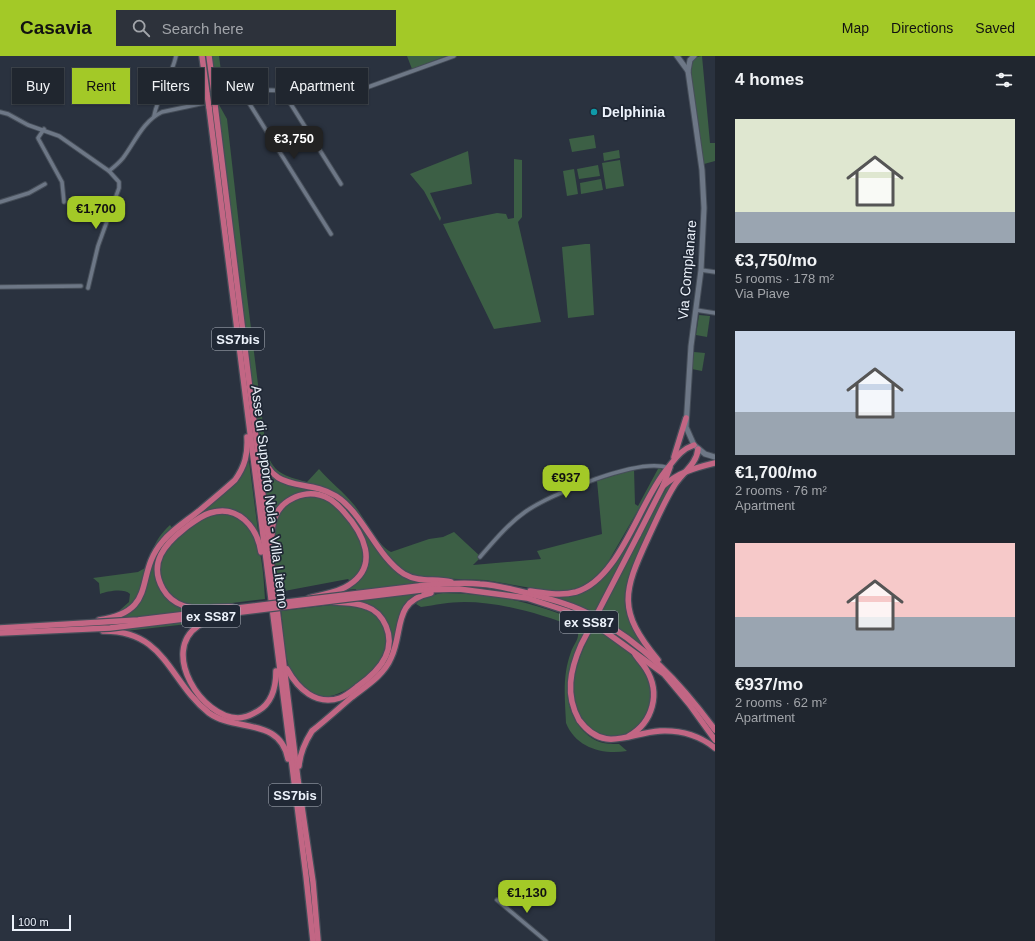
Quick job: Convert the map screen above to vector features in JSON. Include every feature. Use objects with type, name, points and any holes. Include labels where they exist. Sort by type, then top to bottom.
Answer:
[{"type":"highway","name":"Asse di Supporto Nola - Villa Literno","points":[[202,56],[210,93],[215,105],[298,780],[313,882],[318,941]]},
{"type":"highway","name":"Asse di Supporto Nola - Villa Literno","points":[[209,56],[209,107],[313,941]]},
{"type":"highway","points":[[237,607],[185,606],[168,595],[158,578],[158,563],[166,544],[176,532],[235,480],[242,470],[247,458],[248,444],[246,401]]},
{"type":"highway","points":[[686,418],[663,486],[581,645],[570,678],[570,693],[573,707],[579,720],[589,731],[597,736],[614,740],[660,731],[681,731],[696,737],[715,748]]},
{"type":"highway","points":[[256,434],[264,461],[274,474],[290,483],[324,491],[336,496],[352,511],[389,559],[403,573],[420,585],[444,580],[458,586]]},
{"type":"highway","points":[[508,588],[562,594],[575,592],[591,586],[609,568],[658,480],[683,450],[696,447],[694,463],[684,472],[663,486]]},
{"type":"highway","points":[[672,462],[674,472],[684,472],[715,463]]},
{"type":"highway","points":[[666,669],[635,630],[628,602],[628,591],[637,562],[666,501],[684,472]]},
{"type":"highway","points":[[271,563],[272,526],[278,510],[292,499],[304,494],[320,495],[330,500],[348,517],[362,535],[366,552],[365,566],[349,586],[334,592],[309,598]]},
{"type":"highway","points":[[82,627],[117,616],[130,610],[143,592],[156,551],[164,539],[198,518],[210,513],[225,512],[237,516],[249,523],[257,535],[267,572]]},
{"type":"highway","name":"ex SS87","points":[[0,628],[82,627],[420,585],[458,586],[481,584],[508,588],[563,603],[590,614],[624,635],[666,669],[715,730]]},
{"type":"highway","name":"ex SS87","points":[[0,633],[233,613],[328,602],[420,585]]},
{"type":"highway","points":[[285,665],[292,679],[311,697],[325,700],[341,698],[381,673],[392,658],[402,614],[406,607],[418,597],[458,586]]},
{"type":"highway","name":"ex SS87","points":[[458,586],[526,598],[567,611],[599,627],[664,674],[689,704],[715,740]]},
{"type":"highway","points":[[298,780],[300,758],[305,742],[312,731],[370,678],[383,663],[388,654],[389,638],[387,629],[384,621],[375,611],[367,606],[352,602],[328,602]]},
{"type":"highway","points":[[233,613],[206,621],[197,627],[185,642],[182,652],[183,664],[195,694],[222,714],[238,718],[252,714],[265,707],[275,691],[276,649]]},
{"type":"highway","points":[[82,627],[112,631],[138,637],[161,655],[209,712],[218,718],[268,731],[280,742],[287,756],[295,801]]},
{"type":"highway","points":[[624,739],[637,732],[645,724],[652,710],[654,696],[652,680],[646,668],[629,648]]},
{"type":"main road","points":[[677,56],[687,64]]},
{"type":"main road","points":[[682,56],[687,64]]},
{"type":"main road","points":[[687,64],[689,56]]},
{"type":"main road","points":[[687,64],[694,56]]},
{"type":"main road","name":"Via Complanare","points":[[687,64],[704,187],[701,270],[691,346],[686,418],[688,434],[696,447]]},
{"type":"main road","points":[[696,447],[705,454],[715,457]]},
{"type":"street","points":[[154,116],[156,106],[173,70],[176,56]]},
{"type":"street","points":[[368,87],[454,56]]},
{"type":"street","points":[[109,171],[122,160],[146,124],[154,116],[162,112],[212,102]]},
{"type":"street","points":[[250,104],[331,234]]},
{"type":"street","points":[[291,104],[341,184]]},
{"type":"street","points":[[0,112],[8,114],[28,125],[44,129],[59,136],[109,171],[119,182],[119,188],[98,246],[88,288]]},
{"type":"street","points":[[44,129],[38,140],[62,182],[64,202]]},
{"type":"street","points":[[0,202],[28,193],[45,184]]},
{"type":"street","points":[[701,270],[715,272]]},
{"type":"street","points":[[0,287],[81,286]]},
{"type":"street","points":[[696,310],[715,312]]},
{"type":"street","points":[[480,557],[514,520],[550,498],[588,482],[625,471],[654,465],[668,468]]},
{"type":"street","points":[[498,900],[546,941]]},
{"type":"green space","points":[[212,56],[219,56],[221,68],[214,68]]},
{"type":"green space","points":[[407,56],[446,56],[412,69]]},
{"type":"green space","points":[[702,56],[710,143],[715,143],[715,161],[704,164],[690,68],[697,57]]},
{"type":"green space","points":[[218,104],[227,119],[266,449],[272,463],[280,472],[292,478],[307,482],[319,469],[351,501],[376,538],[391,552],[429,539],[443,537],[454,532],[481,557],[473,565],[541,559],[537,551],[602,534],[597,481],[634,469],[635,504],[638,506],[659,467],[663,467],[604,569],[597,578],[580,588],[570,591],[554,592],[485,580],[430,578],[415,575],[413,579],[416,581],[418,594],[403,611],[399,620],[390,655],[385,664],[381,661],[372,671],[348,689],[335,695],[322,697],[310,694],[300,686],[291,672],[286,657],[281,611],[331,605],[358,605],[356,589],[345,590],[353,584],[348,579],[279,592],[274,562],[274,531],[280,513],[286,506],[293,500],[310,495],[319,496],[328,500],[348,520],[351,517],[336,502],[327,496],[308,491],[298,493],[289,498],[278,508],[270,524],[262,463],[277,479],[294,486],[322,492],[332,496],[341,502],[352,516],[355,513],[343,499],[327,489],[294,482],[278,476],[267,463],[261,445]]},
{"type":"green space","points":[[594,135],[596,148],[572,152],[569,139]]},
{"type":"green space","points":[[619,150],[620,158],[604,161],[603,153]]},
{"type":"green space","points":[[468,151],[472,184],[430,193],[441,218],[440,221],[424,191],[410,174]]},
{"type":"green space","points":[[514,159],[522,160],[522,217],[518,222],[541,322],[494,329],[443,224],[497,213],[506,214],[508,219],[514,218]]},
{"type":"green space","points":[[620,160],[624,186],[606,189],[602,163]]},
{"type":"green space","points":[[598,165],[600,176],[579,179],[577,169]]},
{"type":"green space","points":[[574,169],[578,194],[567,196],[563,171]]},
{"type":"green space","points":[[601,179],[603,190],[581,194],[580,183]]},
{"type":"green space","points":[[590,244],[594,315],[568,318],[562,247]]},
{"type":"green space","points":[[699,315],[710,316],[707,337],[696,335]]},
{"type":"green space","points":[[694,352],[705,353],[702,371],[692,369]]},
{"type":"green space","points":[[249,461],[258,531],[245,517],[216,510],[197,521],[214,515],[226,514],[241,520],[249,528],[255,538],[262,562],[265,599],[216,605],[191,605],[193,621],[201,620],[196,623],[126,631],[120,610],[129,602],[130,594],[124,591],[111,591],[100,594],[99,583],[93,578],[138,572],[145,568],[157,541],[164,531],[170,525],[175,532],[239,479]]},
{"type":"green space","points":[[661,481],[662,483],[631,541],[637,544],[668,485],[670,486],[634,563],[626,594],[628,614],[643,646],[611,623],[553,597],[563,596],[600,580]]},
{"type":"green space","points":[[443,593],[482,595],[517,601],[552,611],[588,626],[569,679],[569,705],[576,721],[588,735],[601,742],[619,744],[627,751],[609,752],[591,748],[576,738],[566,723],[565,679],[568,661],[578,637],[576,627],[535,613],[507,606],[458,602],[421,607],[416,604],[422,597]]},
{"type":"green space","points":[[593,628],[616,642],[627,651],[645,672],[651,684],[652,697],[643,721],[633,731],[625,735],[612,736],[596,732],[583,723],[576,711],[573,698],[574,683],[581,654]]},
{"type":"place","name":"Delphinia","points":[[594,112]]}]
